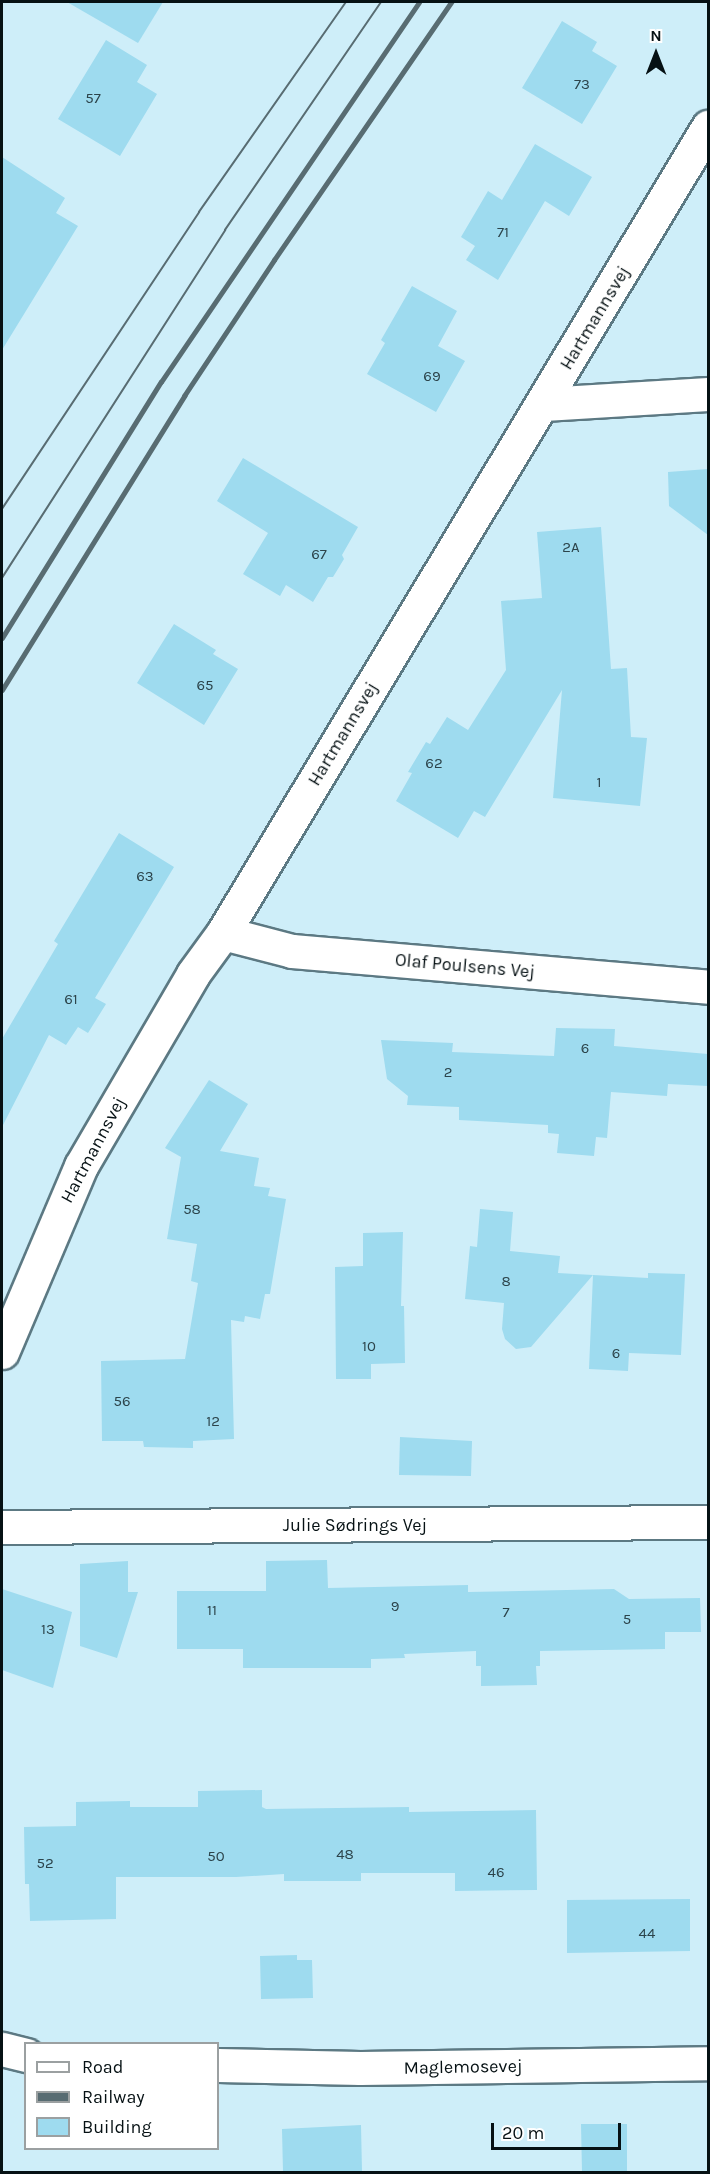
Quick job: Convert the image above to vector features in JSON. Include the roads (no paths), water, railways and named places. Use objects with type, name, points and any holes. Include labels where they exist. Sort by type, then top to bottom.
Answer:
[{"type":"street","name":"Hartmannsvej","points":[[2,1352],[81,1166],[193,974],[224,933],[544,404],[708,127]]},
{"type":"street","points":[[544,404],[708,394]]},
{"type":"street","name":"Olaf Poulsens Vej","points":[[224,933],[292,951],[708,987]]},
{"type":"street","name":"Julie Sødrings Vej","points":[[2,1527],[708,1522]]},
{"type":"street","points":[[2,2049],[24,2054]]},
{"type":"street","name":"Maglemosevej","points":[[219,2066],[360,2068],[708,2063]]},
{"type":"tram line","points":[[2,509],[199,212],[346,2]]},
{"type":"tram line","points":[[2,578],[225,230],[381,2]]},
{"type":"railway","points":[[2,638],[161,382],[419,2]]},
{"type":"railway","points":[[2,690],[184,396],[451,2]]}]
